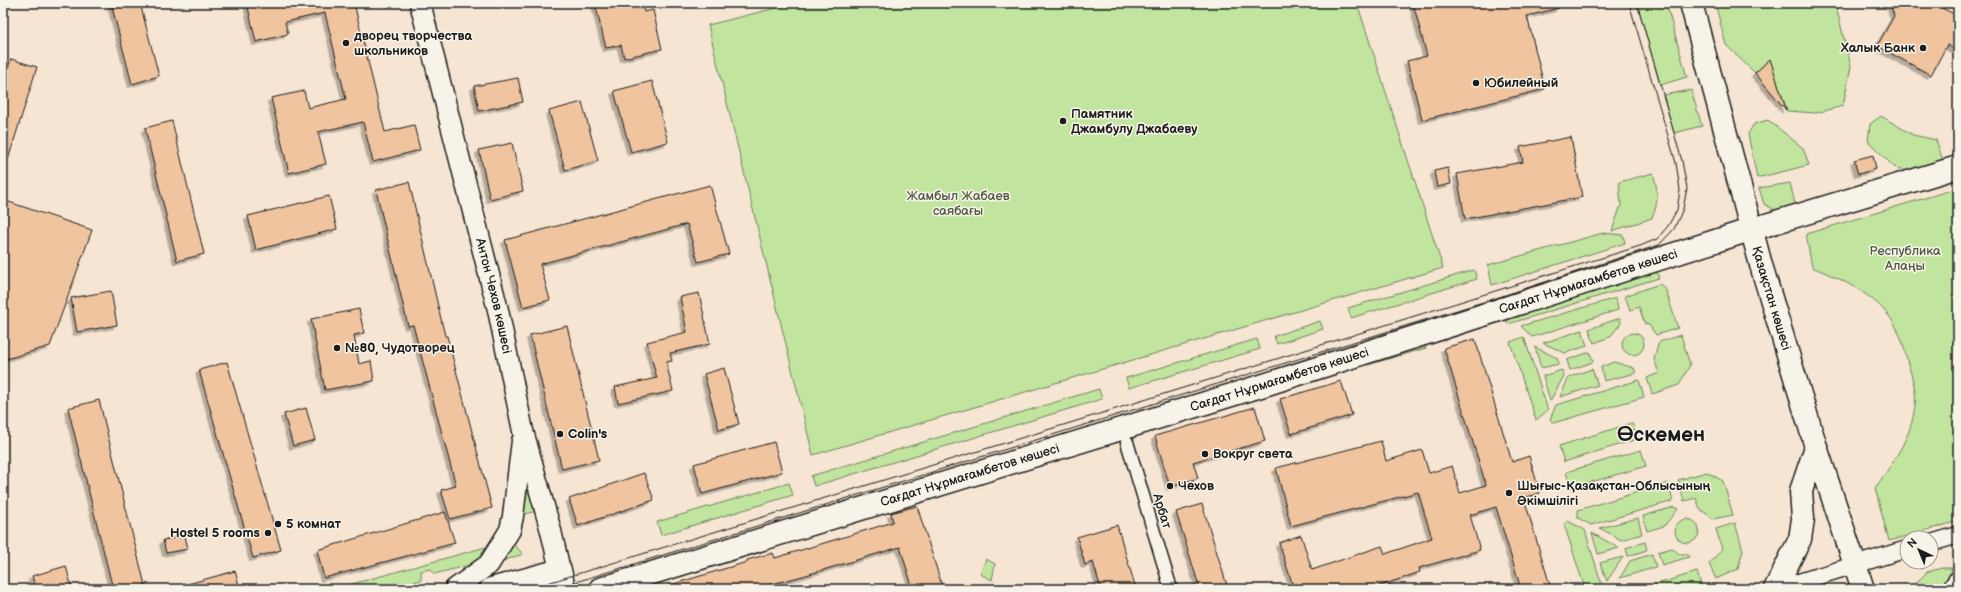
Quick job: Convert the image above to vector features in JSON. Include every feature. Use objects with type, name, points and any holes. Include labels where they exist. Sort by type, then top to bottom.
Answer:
[{"type":"main road","name":"Қазақстан көшесі","points":[[1691,3],[1753,229],[1761,264],[1816,447],[1856,564],[1863,589]]},
{"type":"main road","name":"Сағдат Нұрмағамбетов көшесі","points":[[600,589],[1264,385],[1753,229],[1958,167]]},
{"type":"main road","points":[[1785,588],[1800,539],[1803,519],[1801,491],[1816,447]]},
{"type":"main road","points":[[491,589],[562,579]]},
{"type":"main road","points":[[1954,589],[1958,583]]},
{"type":"street","name":"Антон Чехов көшесі","points":[[420,3],[499,317],[523,431],[551,531],[562,579]]},
{"type":"street","points":[[455,589],[489,564],[510,530],[514,516],[523,431]]},
{"type":"street","name":"Арбат","points":[[1127,442],[1171,589]]},
{"type":"street","points":[[1939,541],[1958,535]]},
{"type":"street","points":[[1785,588],[1899,551]]},
{"type":"green space","name":"Жамбыл Жабаев саябағы","points":[[796,3],[1357,3],[1443,268],[813,455],[708,25]]},
{"type":"green space","points":[[1637,3],[1666,3],[1687,77],[1660,85]]},
{"type":"green space","points":[[1715,3],[1835,3],[1851,66],[1843,106],[1816,113],[1787,111],[1770,60],[1755,73],[1726,45]]},
{"type":"green space","points":[[1691,90],[1702,126],[1674,133],[1663,95]]},
{"type":"green space","points":[[1881,116],[1913,135],[1936,140],[1943,160],[1907,171],[1894,167],[1868,141],[1870,124]]},
{"type":"green space","points":[[1768,120],[1803,148],[1809,165],[1757,178],[1748,134],[1754,124]]},
{"type":"green space","points":[[1653,173],[1657,196],[1656,207],[1652,218],[1612,231],[1621,205],[1619,182]]},
{"type":"green space","points":[[1790,183],[1795,204],[1775,210],[1764,204],[1759,188]]},
{"type":"green space","name":"Республика Алаңы","points":[[1958,188],[1958,521],[1927,530],[1899,530],[1899,538],[1889,541],[1875,488],[1899,452],[1912,422],[1915,400],[1912,376],[1901,338],[1890,318],[1872,299],[1860,291],[1849,284],[1812,267],[1806,234]]},
{"type":"green space","points":[[1603,233],[1623,235],[1625,243],[1492,285],[1488,265]]},
{"type":"green space","points":[[1655,266],[1659,278],[1508,324],[1505,312]]},
{"type":"green space","points":[[1474,270],[1477,279],[1351,318],[1348,308]]},
{"type":"green space","points":[[1659,284],[1665,288],[1678,328],[1656,335],[1649,325],[1645,324],[1639,307],[1630,310],[1625,296]]},
{"type":"green space","points":[[1616,298],[1618,310],[1532,337],[1521,326]]},
{"type":"green space","points":[[1620,318],[1621,323],[1610,337],[1594,343],[1589,329]]},
{"type":"green space","points":[[1320,321],[1323,329],[1277,344],[1274,336]]},
{"type":"green space","points":[[1582,330],[1587,346],[1565,353],[1543,343]]},
{"type":"green space","points":[[1629,333],[1637,333],[1644,340],[1644,348],[1637,355],[1629,355],[1622,348],[1622,340]]},
{"type":"green space","points":[[1681,335],[1690,365],[1679,385],[1652,394],[1647,378],[1659,373],[1654,359],[1659,342]]},
{"type":"green space","points":[[1423,337],[1426,348],[1343,372],[1341,363]]},
{"type":"green space","points":[[1524,337],[1548,410],[1536,420],[1510,342]]},
{"type":"green space","points":[[1257,339],[1260,349],[1129,388],[1126,378]]},
{"type":"green space","points":[[1535,347],[1557,358],[1559,364],[1541,368]]},
{"type":"green space","points":[[1590,352],[1593,362],[1570,370],[1567,360]]},
{"type":"green space","points":[[1614,362],[1634,368],[1636,373],[1604,381],[1601,367]]},
{"type":"green space","points":[[1592,369],[1598,385],[1560,397],[1569,377]]},
{"type":"green space","points":[[1562,370],[1564,376],[1550,401],[1543,376]]},
{"type":"green space","points":[[1639,380],[1644,397],[1553,423],[1550,419],[1556,405]]},
{"type":"green space","points":[[1099,389],[1102,399],[814,486],[811,476]]},
{"type":"green space","points":[[1632,423],[1637,439],[1564,462],[1559,446]]},
{"type":"green space","points":[[1641,450],[1646,466],[1571,488],[1566,472]]},
{"type":"green space","points":[[524,465],[537,511],[520,515]]},
{"type":"green space","points":[[1707,472],[1723,481],[1733,515],[1713,519],[1700,509],[1696,498],[1684,501],[1678,480]]},
{"type":"green space","points":[[789,483],[793,495],[661,535],[657,522]]},
{"type":"green space","points":[[1668,483],[1673,501],[1591,525],[1578,518],[1578,510]]},
{"type":"green space","points":[[1674,507],[1678,509],[1664,526],[1647,531],[1643,516]]},
{"type":"green space","points":[[1638,518],[1642,534],[1621,540],[1600,528]]},
{"type":"green space","points":[[1687,519],[1696,522],[1699,531],[1696,540],[1687,543],[1678,540],[1675,531],[1678,522]]},
{"type":"green space","points":[[1568,521],[1585,530],[1603,589],[1585,589],[1564,524]]},
{"type":"green space","points":[[1735,523],[1743,550],[1738,569],[1716,579],[1709,564],[1722,549],[1716,529]]},
{"type":"green space","points":[[1592,533],[1619,548],[1598,554]]},
{"type":"green space","points":[[511,542],[523,554],[494,564]]},
{"type":"green space","points":[[1645,542],[1647,550],[1628,556],[1626,548]]},
{"type":"green space","points":[[486,547],[490,560],[434,574],[431,569],[421,571],[421,580],[389,589],[334,589]]},
{"type":"green space","points":[[1672,548],[1679,554],[1687,554],[1689,557],[1662,565],[1658,552]]},
{"type":"green space","points":[[1652,554],[1656,567],[1620,578],[1630,561]]},
{"type":"green space","points":[[1623,557],[1607,581],[1600,563]]},
{"type":"green space","points":[[986,559],[995,564],[992,580],[980,574]]},
{"type":"green space","points":[[1952,568],[1950,577],[1942,589],[1910,589],[1927,572],[1939,569]]},
{"type":"green space","points":[[1697,572],[1701,585],[1689,589],[1640,589]]},
{"type":"building","points":[[111,3],[140,3],[159,76],[132,84]]},
{"type":"building","points":[[247,3],[354,3],[385,132],[414,125],[420,150],[373,162],[363,122],[318,132],[326,164],[289,173],[271,98],[304,91],[308,108],[346,99],[325,13],[285,22],[288,34],[256,42]]},
{"type":"building","points":[[595,3],[642,3],[644,12],[653,10],[662,49],[624,58],[621,45],[606,48]]},
{"type":"building","points":[[1413,3],[1558,3],[1559,8],[1527,16],[1545,89],[1422,120],[1407,61],[1427,56]]},
{"type":"building","points":[[1890,3],[1932,3],[1958,16],[1958,51],[1947,45],[1931,75],[1877,46],[1894,16]]},
{"type":"building","points":[[11,59],[37,67],[6,166],[3,165],[3,82]]},
{"type":"building","points":[[1770,59],[1786,109],[1786,110],[1755,73]]},
{"type":"building","points":[[518,78],[523,102],[479,111],[474,86]]},
{"type":"building","points":[[652,81],[668,142],[631,152],[614,91]]},
{"type":"building","points":[[582,102],[598,161],[565,170],[549,111]]},
{"type":"building","points":[[172,121],[204,254],[177,261],[145,128]]},
{"type":"building","points":[[1571,137],[1582,197],[1465,219],[1457,174],[1523,162],[1520,147]]},
{"type":"building","points":[[512,143],[523,191],[490,199],[479,150]]},
{"type":"building","points":[[1873,155],[1876,169],[1858,174],[1854,160]]},
{"type":"building","points":[[1448,168],[1451,184],[1437,187],[1434,171]]},
{"type":"building","points":[[409,182],[445,336],[447,336],[492,508],[450,519],[441,490],[456,486],[413,325],[408,326],[376,190]]},
{"type":"building","points":[[710,185],[729,254],[698,262],[687,224],[540,264],[550,300],[523,307],[505,240]]},
{"type":"building","points":[[329,196],[337,229],[256,250],[248,216]]},
{"type":"building","points":[[3,200],[92,230],[50,346],[3,360]]},
{"type":"building","points":[[111,291],[117,325],[77,332],[71,298]]},
{"type":"building","points":[[699,293],[710,344],[670,353],[672,361],[666,362],[673,391],[618,403],[615,387],[657,378],[647,342],[687,332],[680,297]]},
{"type":"building","name":"№80, Чудотворец","points":[[359,309],[364,333],[354,335],[359,364],[371,361],[374,381],[325,390],[311,319]]},
{"type":"building","points":[[567,326],[599,460],[562,469],[530,335]]},
{"type":"building","points":[[1475,339],[1512,462],[1529,456],[1540,493],[1524,498],[1551,589],[1521,589],[1496,507],[1470,515],[1480,550],[1419,568],[1420,572],[1371,589],[1294,589],[1279,543],[1301,535],[1312,570],[1382,546],[1385,554],[1432,538],[1418,492],[1291,526],[1276,468],[1381,441],[1386,461],[1422,450],[1429,473],[1452,466],[1460,493],[1486,485],[1444,348]]},
{"type":"building","points":[[227,362],[281,550],[253,558],[199,370]]},
{"type":"building","points":[[724,368],[739,424],[719,430],[704,374]]},
{"type":"building","points":[[1341,381],[1352,415],[1291,434],[1280,399]]},
{"type":"building","points":[[99,400],[146,589],[113,589],[68,408]]},
{"type":"building","points":[[1255,407],[1265,441],[1193,462],[1198,478],[1170,487],[1155,436]]},
{"type":"building","points":[[306,408],[315,440],[293,446],[284,414]]},
{"type":"building","points":[[774,442],[782,472],[702,494],[694,464]]},
{"type":"building","points":[[644,473],[654,500],[578,526],[569,499]]},
{"type":"building","points":[[1202,504],[1228,589],[1200,589],[1176,512]]},
{"type":"building","points":[[917,506],[943,589],[913,589],[900,547],[803,576],[752,589],[668,589],[667,586],[747,562],[747,560],[773,553],[775,558],[893,522],[891,513]]},
{"type":"building","points":[[445,512],[455,543],[324,578],[317,550]]},
{"type":"building","points":[[1117,525],[1136,589],[1101,589],[1093,562],[1085,565],[1077,537]]},
{"type":"building","points":[[185,536],[188,549],[166,553],[163,540]]},
{"type":"building","points":[[66,566],[72,589],[36,589],[32,576]]},
{"type":"building","points":[[235,571],[240,589],[185,589],[184,585]]},
{"type":"tram line","points":[[528,589],[1096,415],[1640,246],[1657,239],[1668,226],[1677,210],[1680,190],[1676,163],[1629,3]]},
{"type":"tram line","points":[[553,589],[1496,298],[1659,245],[1674,229],[1683,209],[1687,188],[1682,161],[1637,3]]},
{"type":"place","name":"дворец творчества школьников","points":[[346,43]]},
{"type":"place","name":"Халык Банк","points":[[1923,48]]},
{"type":"place","name":"Юбилейный","points":[[1476,83]]},
{"type":"place","name":"Памятник Джамбулу Джабаеву","points":[[1063,121]]},
{"type":"place","name":"№80, Чудотворец","points":[[337,348]]},
{"type":"place","name":"Colin's","points":[[560,434]]},
{"type":"place","name":"Вокруг света","points":[[1205,454]]},
{"type":"place","name":"Чехов","points":[[1170,486]]},
{"type":"place","name":"Шығыс-Қазақстан-Облысының Әкімшілігі","points":[[1509,493]]},
{"type":"place","name":"5 комнат","points":[[278,524]]},
{"type":"place","name":"Hostel 5 rooms","points":[[268,533]]},
{"type":"district","name":"Өскемен","points":[[1661,434]]}]
